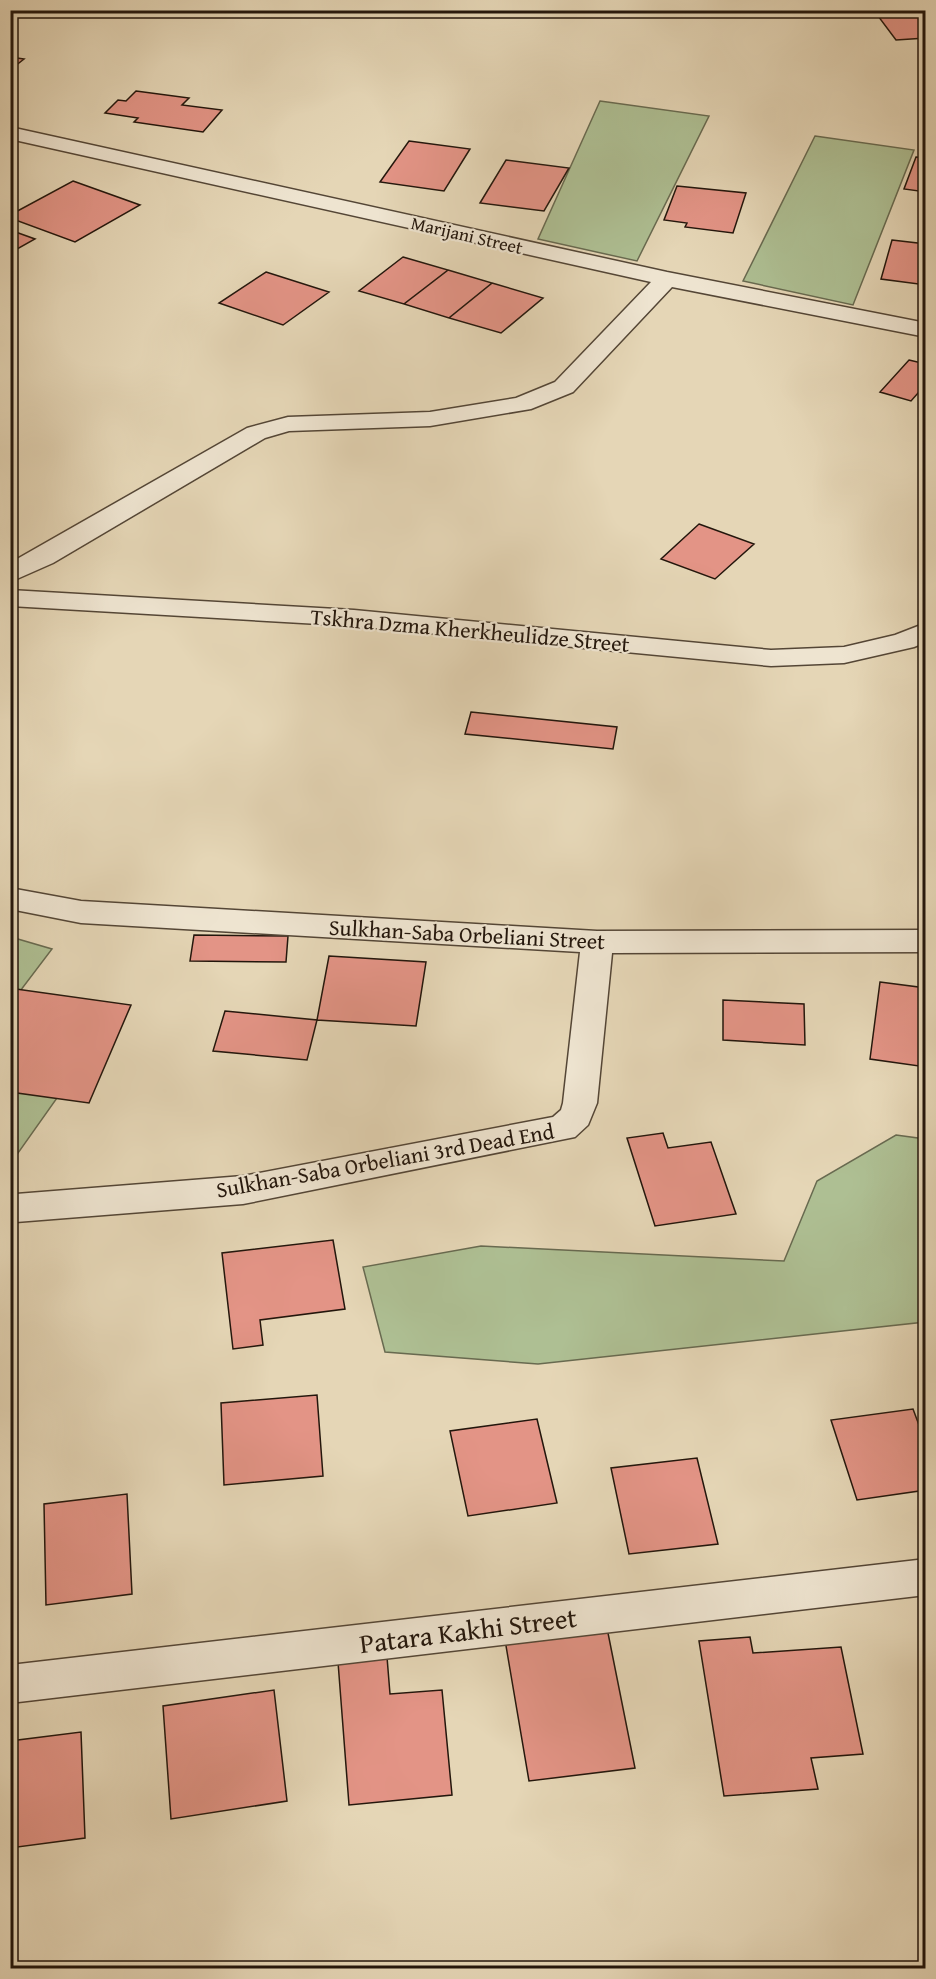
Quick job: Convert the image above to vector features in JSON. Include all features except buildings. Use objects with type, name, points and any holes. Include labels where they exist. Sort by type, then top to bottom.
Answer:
[{"type":"street","name":"Marijani Street","points":[[10,133],[667,279],[926,330]]},
{"type":"street","points":[[10,574],[44,557],[255,433],[288,424],[430,419],[522,404],[564,387],[667,279]]},
{"type":"street","name":"Tskhra Dzma Kherkheulidze Street","points":[[10,598],[354,618],[771,657],[844,655],[904,641],[926,631]]},
{"type":"street","name":"Sulkhan-Saba Orbeliani Street","points":[[10,898],[81,912],[597,942],[926,941]]},
{"type":"street","name":"Sulkhan-Saba Orbeliani 3rd Dead End","points":[[16,1208],[243,1190],[563,1128],[576,1116],[580,1103],[597,942]]},
{"type":"street","name":"Patara Kakhi Street","points":[[10,1683],[926,1577]]},
{"type":"green space","points":[[600,101],[709,116],[637,261],[538,239]]},
{"type":"green space","points":[[815,136],[914,150],[853,305],[743,281]]},
{"type":"green space","points":[[11,937],[52,949],[11,1003]]},
{"type":"green space","points":[[11,1056],[74,1074],[11,1163]]},
{"type":"green space","points":[[896,1135],[925,1139],[925,1322],[538,1364],[385,1352],[363,1267],[481,1246],[784,1261],[817,1181]]}]
